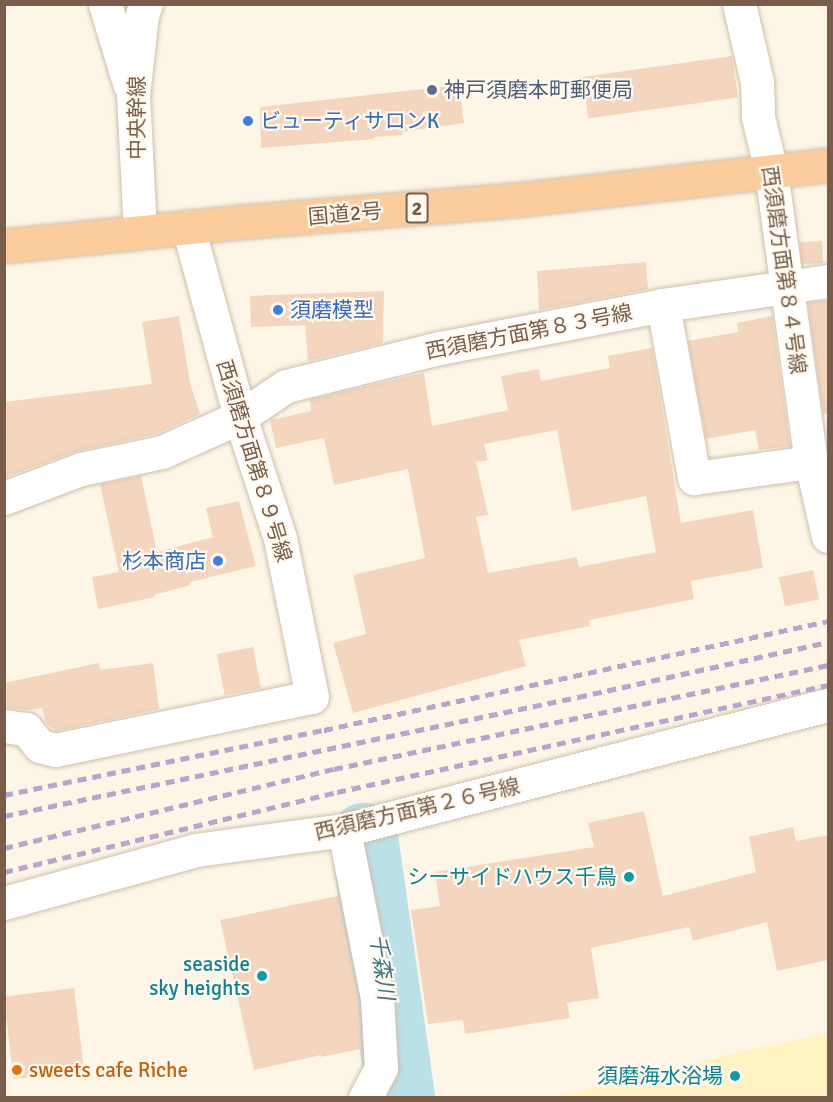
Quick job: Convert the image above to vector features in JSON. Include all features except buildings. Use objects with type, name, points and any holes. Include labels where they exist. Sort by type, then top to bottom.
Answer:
[{"type":"highway","name":"国道2号","points":[[4,246],[189,227],[524,199],[828,165]]},
{"type":"street","points":[[105,4],[133,96]]},
{"type":"street","name":"中央幹線","points":[[140,232],[133,96],[142,15],[146,4]]},
{"type":"street","name":"西須磨方面第８４号線","points":[[740,4],[756,82],[758,117],[771,171],[811,462],[828,536]]},
{"type":"street","name":"西須磨方面第８９号線","points":[[4,726],[26,729],[40,746],[55,750],[312,697],[280,538],[240,417],[189,227]]},
{"type":"street","name":"西須磨方面第８３号線","points":[[4,498],[81,469],[162,452],[240,417],[286,386],[440,348],[663,306],[828,281]]},
{"type":"street","points":[[663,306],[694,478],[811,462]]},
{"type":"street","name":"西須磨方面第２６号線","points":[[4,903],[196,850],[344,830],[828,705]]},
{"type":"street","points":[[344,830],[377,998],[381,1068],[365,1098]]},
{"type":"sand","name":"須磨海水浴場","points":[[828,1033],[828,1097],[555,1097],[726,1055]]},
{"type":"waterway","name":"千森川","points":[[364,837],[401,1098]]},
{"type":"railway","points":[[4,795],[324,730],[828,621]]},
{"type":"railway","points":[[4,816],[578,697],[828,642]]},
{"type":"railway","points":[[4,848],[334,769],[828,665]]},
{"type":"railway","points":[[4,872],[337,792],[828,685]]},
{"type":"place","name":"神戸須磨本町郵便局","points":[[432,90]]},
{"type":"place","name":"ビューティサロンK","points":[[248,121]]},
{"type":"place","name":"須磨模型","points":[[278,310]]},
{"type":"place","name":"杉本商店","points":[[218,561]]},
{"type":"place","name":"シーサイドハウス千鳥","points":[[629,877]]},
{"type":"place","name":"seaside sky heights","points":[[262,976]]},
{"type":"place","name":"sweets cafe Riche","points":[[17,1070]]},
{"type":"place","name":"須磨海水浴場","points":[[735,1076]]}]
